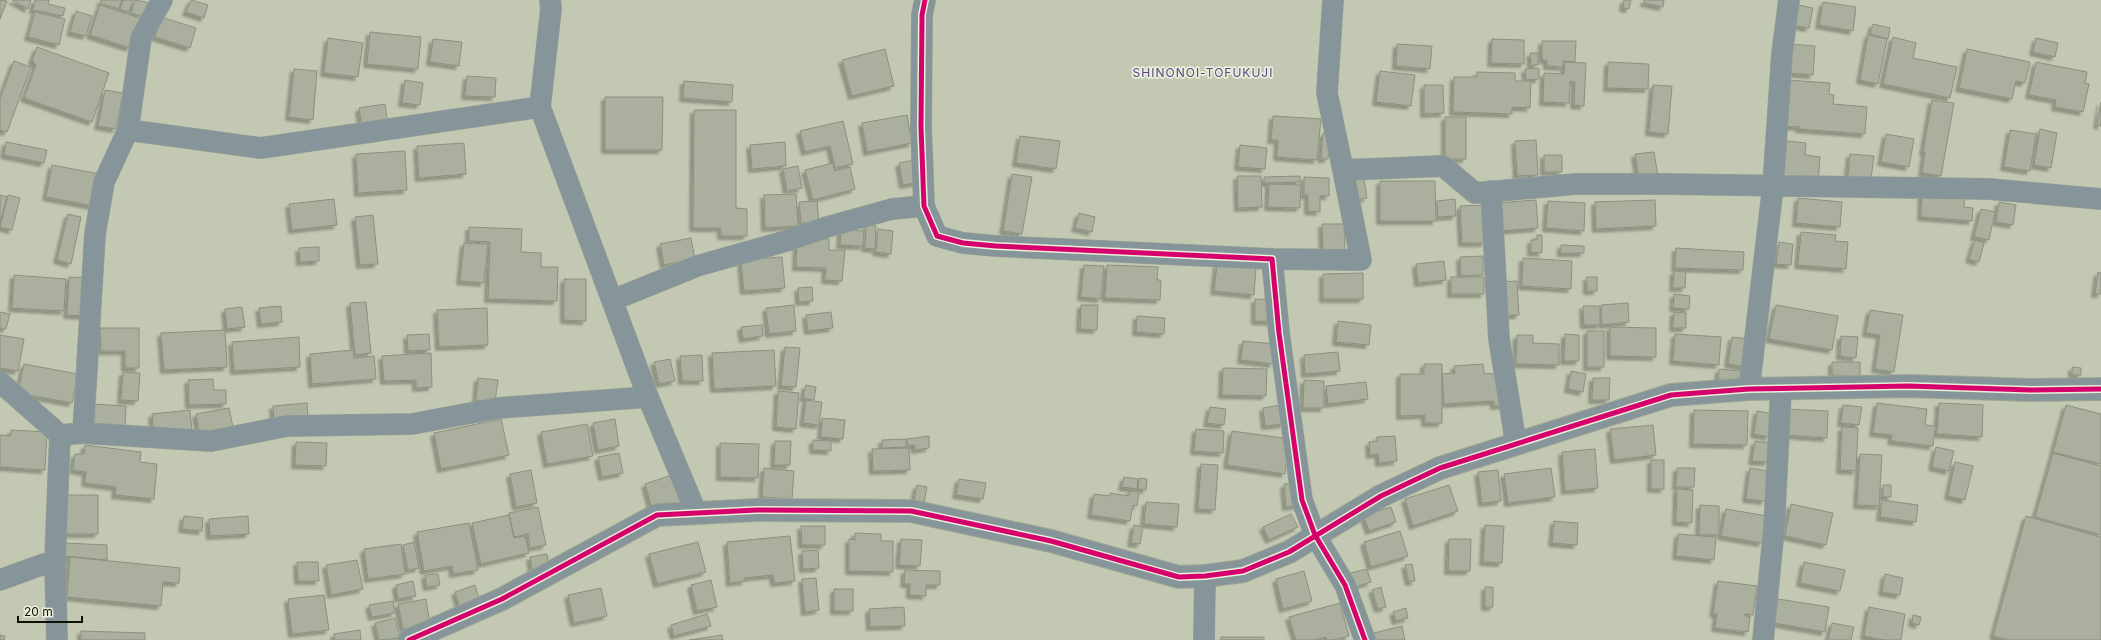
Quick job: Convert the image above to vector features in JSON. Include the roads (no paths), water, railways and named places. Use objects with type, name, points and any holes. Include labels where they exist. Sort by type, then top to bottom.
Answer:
[{"type":"street","points":[[84,433],[95,234],[104,182],[128,130],[140,38],[162,0]]},
{"type":"street","points":[[550,0],[551,9],[540,107],[648,397],[696,512]]},
{"type":"street","points":[[925,0],[922,15],[921,127],[924,206],[937,236],[963,243],[996,246],[1272,259],[1361,260],[1327,93],[1333,0]]},
{"type":"street","points":[[1749,389],[1773,186],[1782,54],[1789,0]]},
{"type":"street","points":[[128,130],[261,148],[540,107]]},
{"type":"street","points":[[1343,170],[1443,166],[1475,193],[1576,184],[1990,190],[2101,199]]},
{"type":"street","points":[[1491,191],[1499,339],[1516,444]]},
{"type":"street","points":[[613,300],[697,266],[892,209],[924,206]]},
{"type":"street","points":[[1272,259],[1279,333],[1302,500],[1315,535],[1345,585],[1365,640]]},
{"type":"street","points":[[0,382],[60,435],[84,433],[211,441],[287,426],[412,424],[498,408],[648,397]]},
{"type":"street","points":[[409,640],[502,598],[657,515],[757,510],[911,511],[1051,541],[1179,578],[1205,576],[1243,572],[1289,552],[1381,496],[1440,468],[1671,395],[1749,389],[1908,386],[2031,390],[2101,389]]},
{"type":"street","points":[[1763,640],[1774,529],[1781,389]]},
{"type":"street","points":[[57,640],[55,560],[60,435]]},
{"type":"street","points":[[0,580],[55,560]]},
{"type":"street","points":[[1204,640],[1205,576]]},
{"type":"district","name":"SHINONOI-TOFUKUJI","points":[[1203,72]]}]
